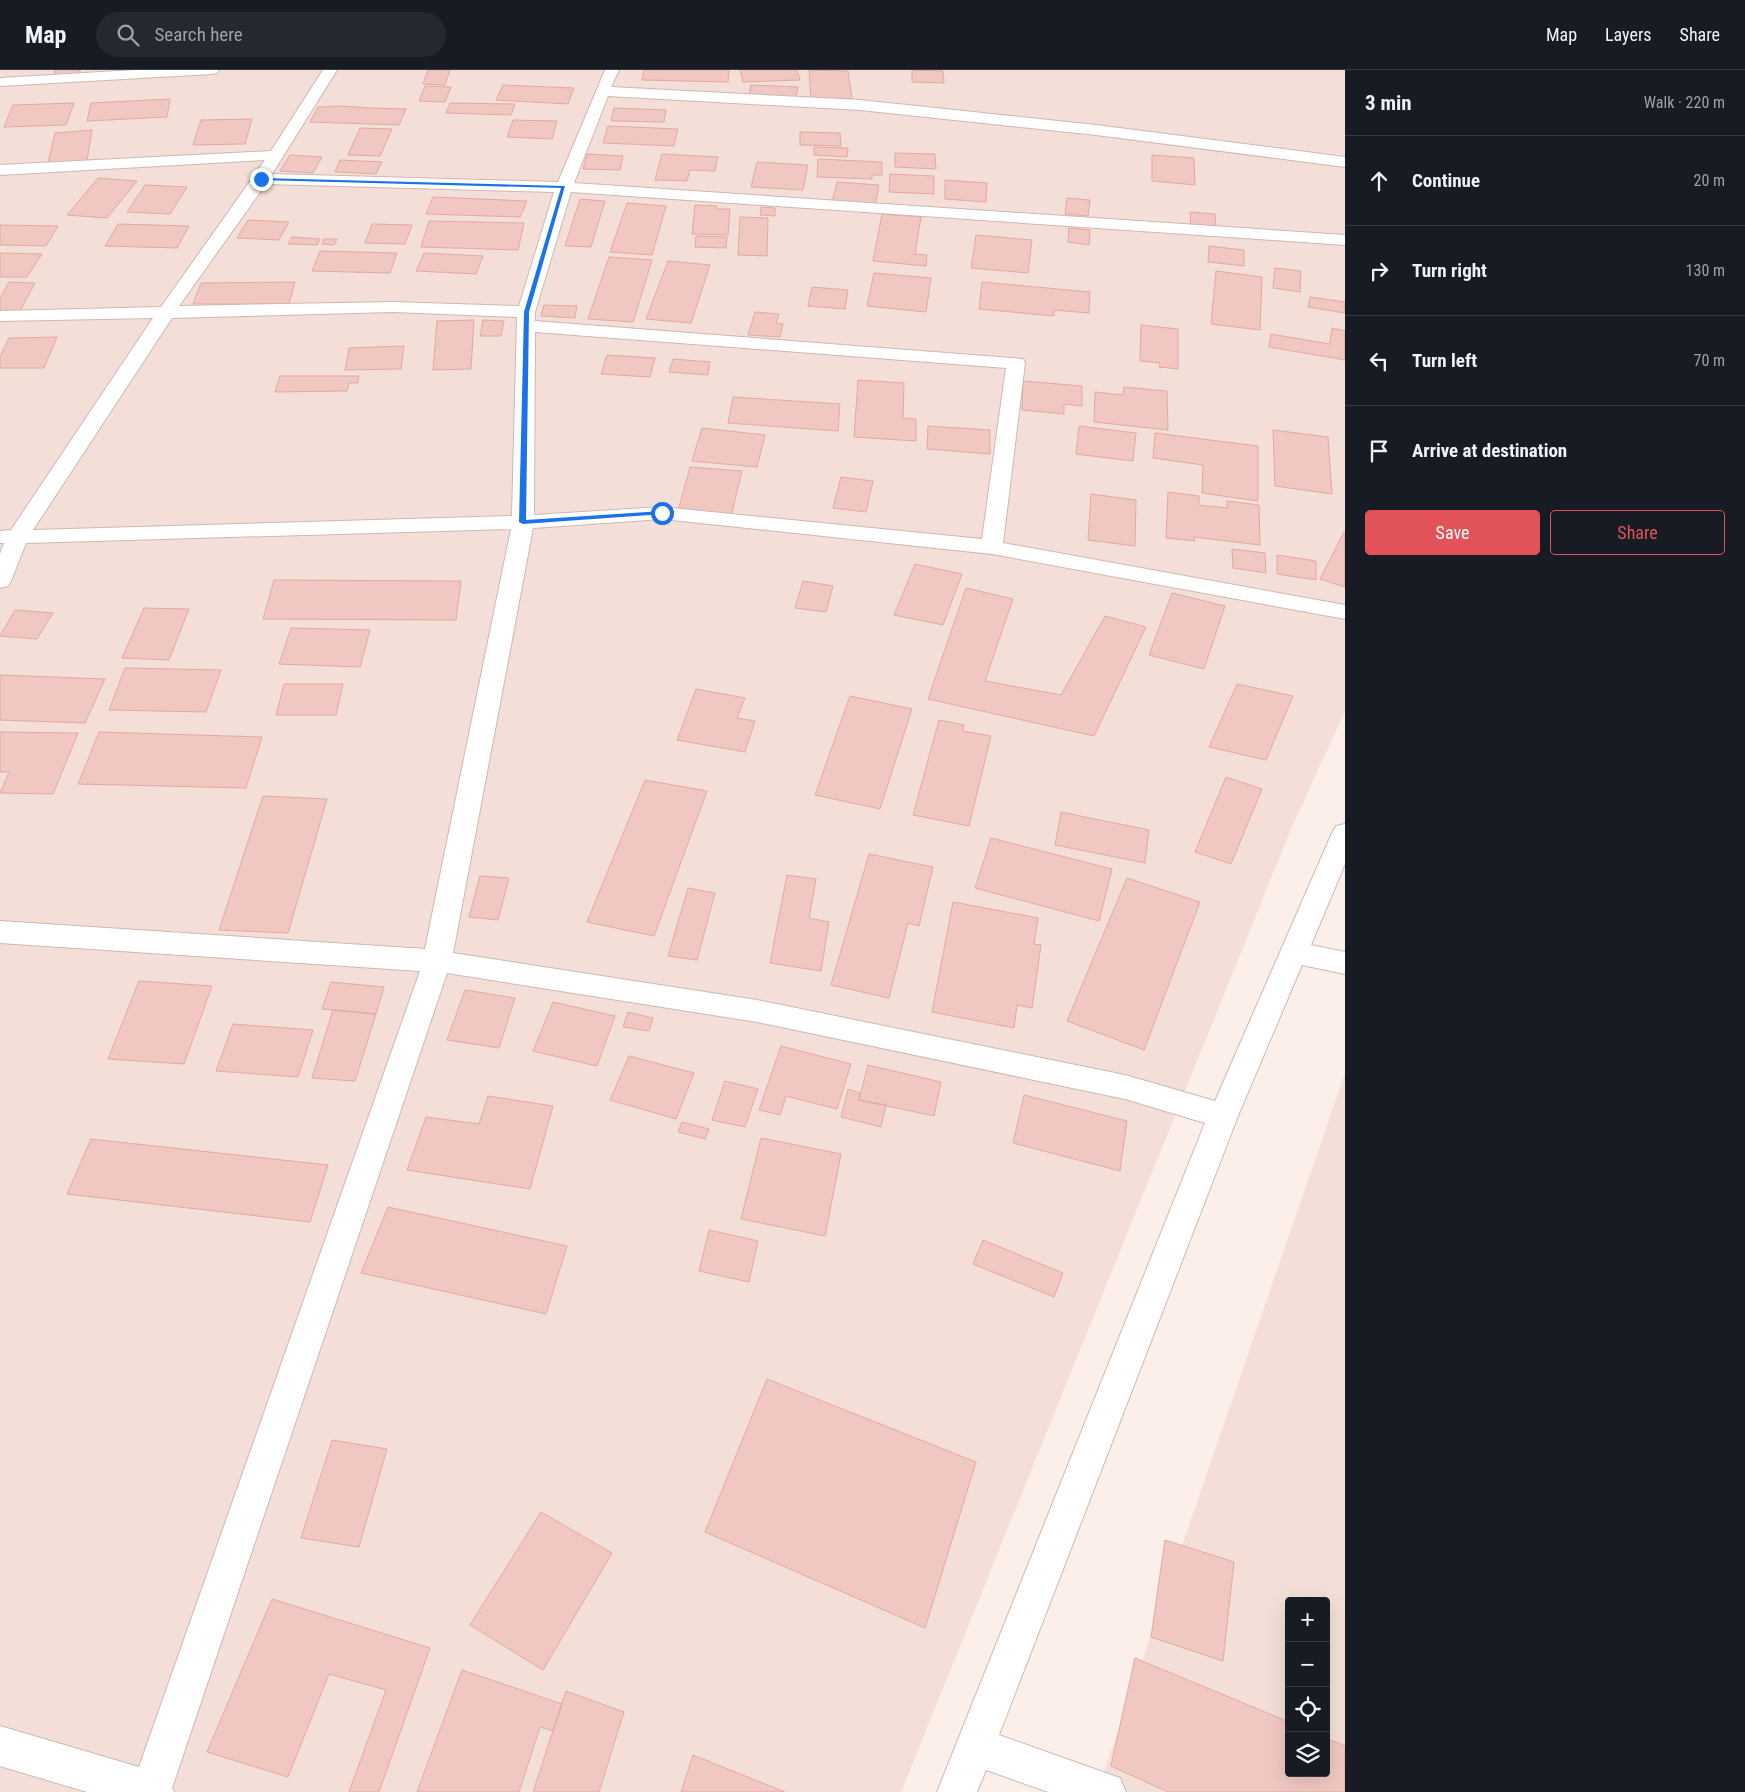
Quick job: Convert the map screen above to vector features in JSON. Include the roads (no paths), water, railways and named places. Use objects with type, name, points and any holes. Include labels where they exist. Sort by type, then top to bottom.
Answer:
[{"type":"street","points":[[0,82],[118,72],[212,70]]},
{"type":"street","points":[[0,581],[9,537],[261,179],[330,70]]},
{"type":"street","points":[[0,1746],[153,1791],[437,961],[523,522],[526,319],[564,187],[607,80],[1096,130],[1345,162]]},
{"type":"street","points":[[0,170],[277,155]]},
{"type":"street","points":[[261,179],[564,187],[1345,240]]},
{"type":"street","points":[[0,316],[393,306],[1016,363],[992,547]]},
{"type":"street","points":[[9,537],[523,522],[662,513],[992,547],[1345,612]]},
{"type":"street","points":[[957,1792],[1223,1116],[1345,833]]},
{"type":"street","points":[[0,932],[437,961],[766,1013],[1125,1087],[1223,1116]]},
{"type":"street","points":[[1294,952],[1345,964]]},
{"type":"street","points":[[974,1746],[1106,1792]]}]
